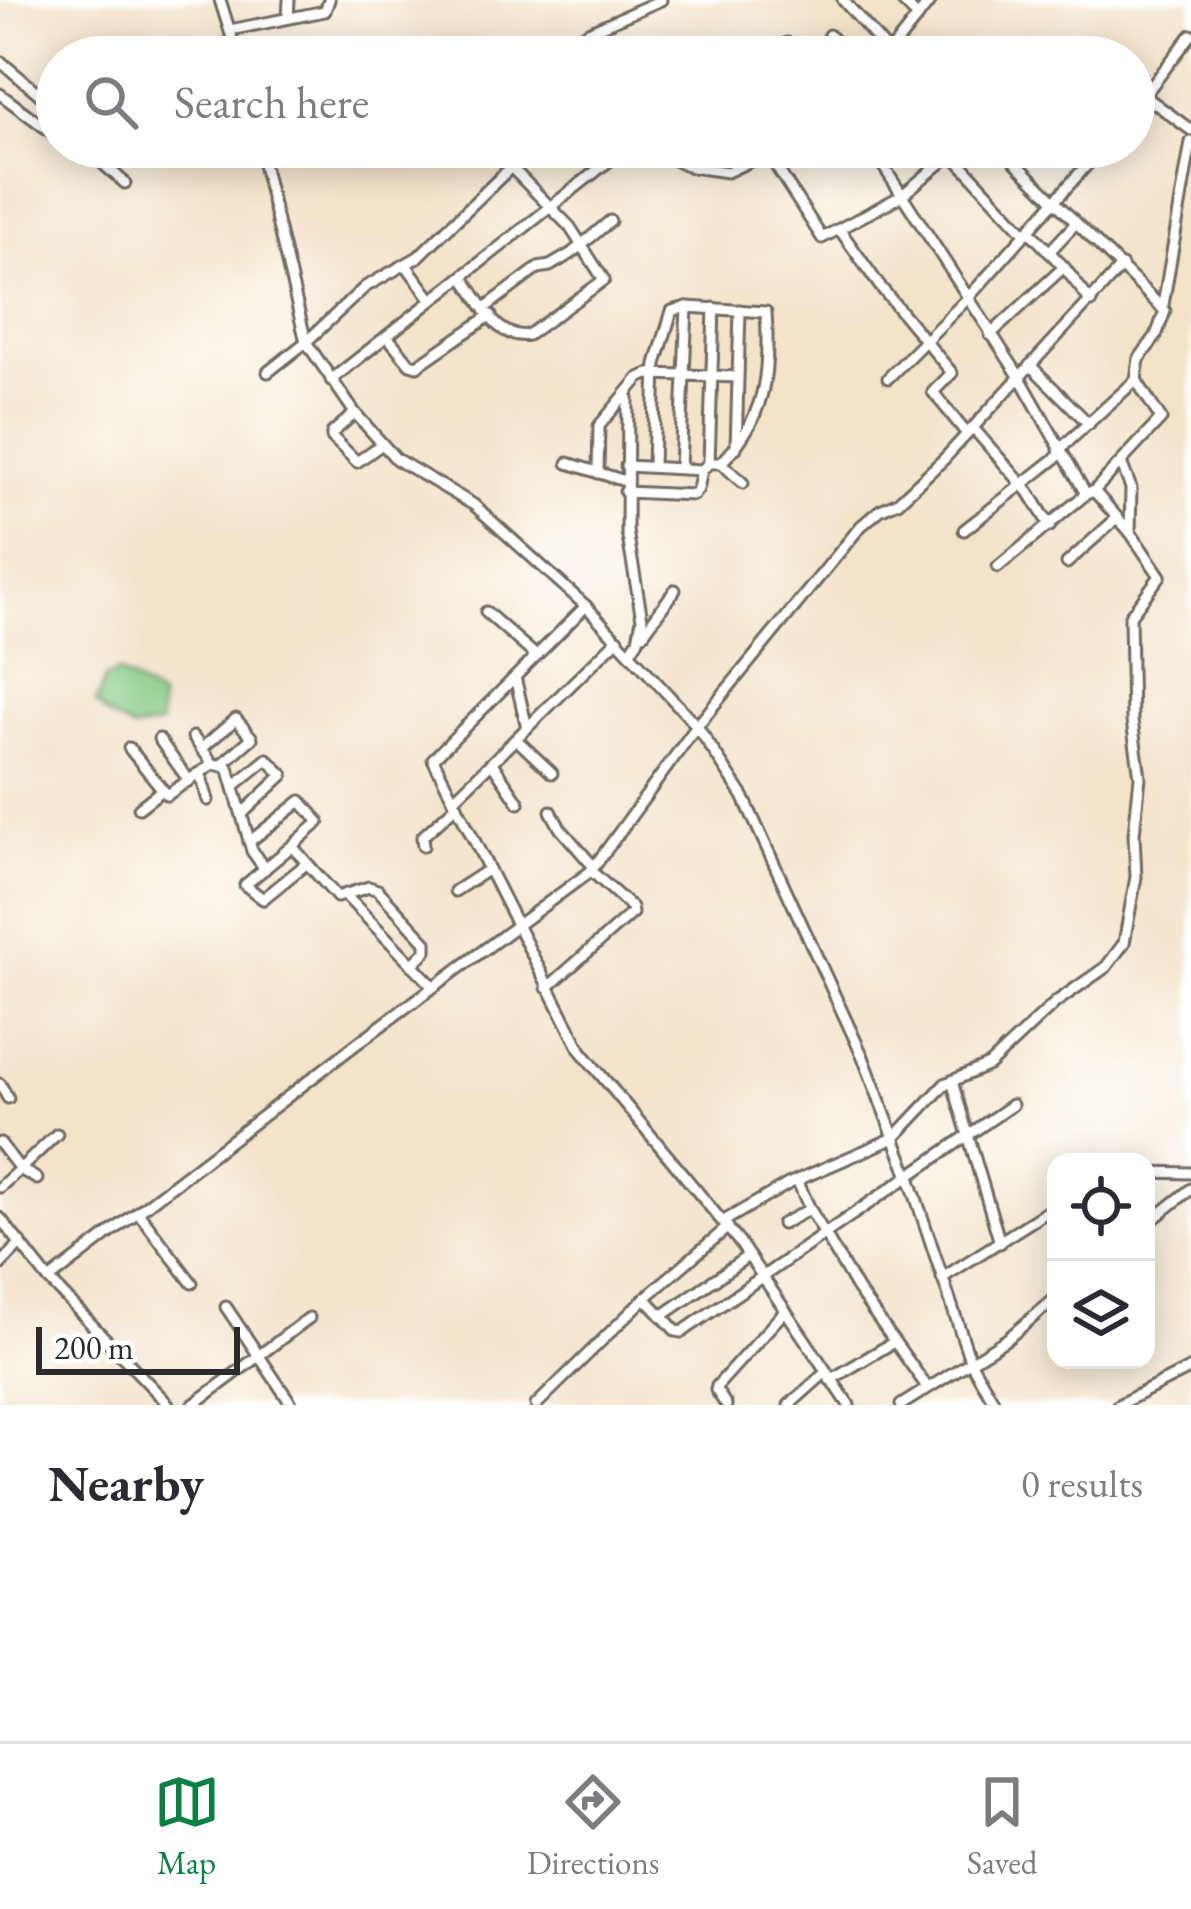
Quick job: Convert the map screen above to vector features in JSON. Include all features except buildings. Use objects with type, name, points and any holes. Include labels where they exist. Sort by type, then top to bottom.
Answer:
[{"type":"street","points":[[220,0],[232,36]]},
{"type":"street","points":[[288,18],[289,0]]},
{"type":"street","points":[[230,29],[326,10],[329,0]]},
{"type":"street","points":[[583,36],[661,0]]},
{"type":"street","points":[[843,0],[857,4],[877,36]]},
{"type":"street","points":[[901,0],[918,17]]},
{"type":"street","points":[[904,36],[931,0]]},
{"type":"street","points":[[1155,83],[1188,43]]},
{"type":"street","points":[[0,61],[36,91]]},
{"type":"street","points":[[0,94],[36,121]]},
{"type":"street","points":[[1155,103],[1191,130]]},
{"type":"street","points":[[1180,119],[1191,106]]},
{"type":"street","points":[[964,530],[1060,452],[1136,380],[1139,359],[1161,326],[1191,142]]},
{"type":"street","points":[[108,168],[125,183]]},
{"type":"street","points":[[264,168],[307,342],[355,413],[407,466],[474,505],[586,606],[698,726],[743,796],[863,1057],[908,1174],[970,1363],[996,1405]]},
{"type":"street","points":[[268,372],[371,282],[406,265],[510,168]]},
{"type":"street","points":[[464,279],[506,334],[528,335],[604,280],[552,207],[512,168]]},
{"type":"street","points":[[331,380],[464,279],[598,168]]},
{"type":"street","points":[[704,168],[727,172],[736,168]]},
{"type":"street","points":[[783,168],[820,237],[827,238],[901,196],[935,168]]},
{"type":"street","points":[[536,1405],[726,1224],[796,1180],[894,1138],[952,1081],[988,1065],[1056,1003],[1106,967],[1129,934],[1127,910],[1136,877],[1134,834],[1140,777],[1132,721],[1130,617],[1160,578],[1130,532],[1090,492],[1060,452],[1019,376],[884,168]]},
{"type":"street","points":[[970,168],[1094,299],[1107,304]]},
{"type":"street","points":[[1021,168],[1163,305]]},
{"type":"street","points":[[888,379],[1085,168]]},
{"type":"street","points":[[386,336],[417,366],[538,268],[555,264],[610,221]]},
{"type":"street","points":[[1049,252],[1076,223]]},
{"type":"street","points":[[840,230],[952,373],[933,392],[1021,485],[1050,526]]},
{"type":"street","points":[[406,265],[432,300]]},
{"type":"street","points":[[49,1280],[593,869],[698,726],[861,526],[898,502],[970,431],[1122,266]]},
{"type":"street","points":[[990,335],[1064,268]]},
{"type":"street","points":[[680,468],[687,307]]},
{"type":"street","points":[[626,466],[680,468],[711,465],[746,437],[761,407],[764,310],[687,307],[672,311],[655,374],[653,466]]},
{"type":"street","points":[[568,464],[625,487],[697,493],[711,465],[714,308]]},
{"type":"street","points":[[736,448],[740,310]]},
{"type":"street","points":[[1030,365],[1089,424]]},
{"type":"street","points":[[598,473],[599,427],[639,378],[655,374],[736,377]]},
{"type":"street","points":[[998,566],[1122,464],[1162,418],[1136,380]]},
{"type":"street","points":[[628,395],[625,487],[642,619],[638,640]]},
{"type":"street","points":[[355,413],[332,437],[357,462],[382,445]]},
{"type":"street","points":[[1122,464],[1131,488],[1130,532]]},
{"type":"street","points":[[711,465],[743,483]]},
{"type":"street","points":[[1067,563],[1117,518]]},
{"type":"street","points":[[630,652],[675,590]]},
{"type":"street","points":[[586,606],[433,756],[581,1051],[726,1224],[848,1405]]},
{"type":"street","points":[[486,612],[536,655]]},
{"type":"street","points":[[423,846],[422,837],[618,639]]},
{"type":"street","points":[[514,677],[527,728]]},
{"type":"street","points":[[129,748],[170,796],[252,738],[236,719],[201,749]]},
{"type":"street","points":[[193,737],[217,765],[230,770],[249,842],[265,869]]},
{"type":"street","points":[[159,739],[189,781]]},
{"type":"street","points":[[516,739],[552,773]]},
{"type":"street","points":[[235,785],[267,759],[283,775],[242,814]]},
{"type":"street","points":[[492,763],[519,803]]},
{"type":"street","points":[[200,773],[208,800]]},
{"type":"street","points":[[139,808],[162,790]]},
{"type":"street","points":[[249,842],[301,801],[319,822],[245,885],[263,899],[306,864]]},
{"type":"street","points":[[547,988],[632,913],[550,811]]},
{"type":"street","points":[[292,846],[332,894],[341,898],[369,887],[378,890],[426,943],[426,951],[412,965]]},
{"type":"street","points":[[454,891],[489,868]]},
{"type":"street","points":[[346,896],[433,986]]},
{"type":"street","points":[[952,1081],[1000,1244]]},
{"type":"street","points":[[0,1084],[8,1098]]},
{"type":"street","points":[[646,1298],[680,1333],[1012,1105]]},
{"type":"street","points":[[0,1187],[57,1134]]},
{"type":"street","points":[[0,1143],[20,1169],[37,1179]]},
{"type":"street","points":[[1155,1172],[1191,1173]]},
{"type":"street","points":[[796,1180],[822,1233],[927,1387]]},
{"type":"street","points":[[1155,1218],[1191,1189]]},
{"type":"street","points":[[782,1224],[810,1209]]},
{"type":"street","points":[[138,1212],[192,1283]]},
{"type":"street","points":[[942,1278],[1047,1212]]},
{"type":"street","points":[[0,1218],[49,1280],[169,1405]]},
{"type":"street","points":[[0,1265],[21,1243]]},
{"type":"street","points":[[662,1316],[748,1256]]},
{"type":"street","points":[[705,1286],[718,1307]]},
{"type":"street","points":[[901,1405],[970,1363],[1047,1305]]},
{"type":"street","points":[[226,1307],[292,1405]]},
{"type":"street","points":[[726,1405],[717,1393],[718,1386],[784,1312]]},
{"type":"street","points":[[193,1405],[309,1318]]},
{"type":"street","points":[[789,1405],[828,1377],[894,1342]]},
{"type":"street","points":[[1118,1405],[1191,1368]]},
{"type":"green space","points":[[118,672],[160,698],[160,725],[133,730],[96,703],[105,678]]}]
